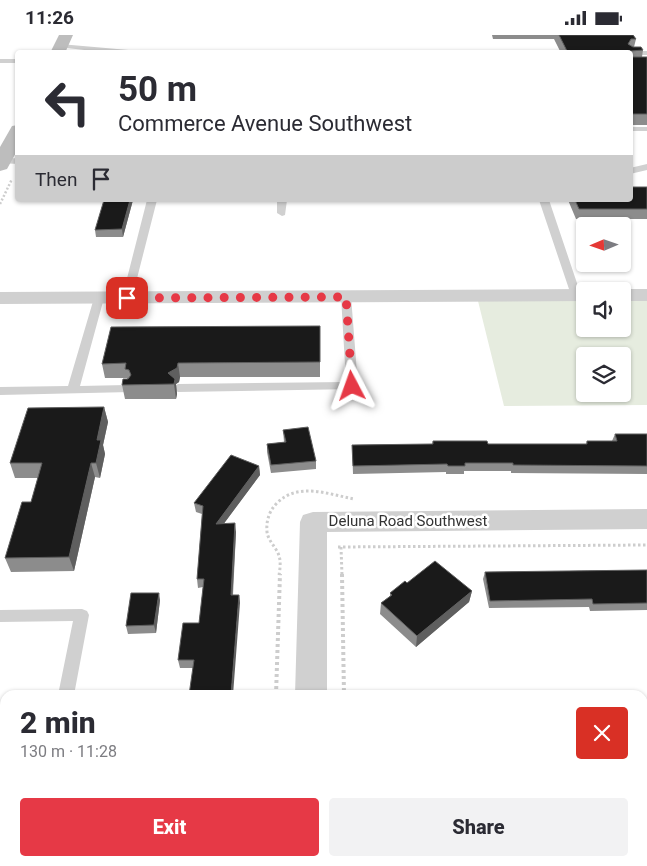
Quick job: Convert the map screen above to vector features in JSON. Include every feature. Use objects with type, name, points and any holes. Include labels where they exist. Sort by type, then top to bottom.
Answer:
[{"type":"street","points":[[6,162],[15,138]]},
{"type":"street","points":[[0,298],[576,295]]},
{"type":"street","points":[[631,295],[647,295]]},
{"type":"street","name":"Deluna Road Southwest","points":[[311,690],[313,522],[340,534],[647,519]]},
{"type":"lane","points":[[61,44],[114,50]]},
{"type":"lane","points":[[633,53],[647,53]]},
{"type":"lane","points":[[0,61],[15,61]]},
{"type":"lane","points":[[633,127],[647,129]]},
{"type":"lane","points":[[633,170],[647,167]]},
{"type":"lane","points":[[127,298],[151,202]]},
{"type":"lane","points":[[282,202],[282,213]]},
{"type":"lane","points":[[545,202],[576,284]]},
{"type":"lane","points":[[178,388],[352,386],[346,297]]},
{"type":"lane","points":[[73,390],[99,298]]},
{"type":"lane","points":[[0,391],[127,389]]},
{"type":"lane","points":[[0,616],[82,615],[67,690]]},
{"type":"path","points":[[0,204],[6,162]]},
{"type":"path","points":[[312,547],[340,534],[647,545]]},
{"type":"path","points":[[340,534],[344,690]]},
{"type":"shaded area","points":[[631,300],[647,300],[647,405],[504,406],[478,301],[576,301],[576,337],[631,337]]},
{"type":"building","points":[[559,35],[633,35],[636,39],[631,39],[628,44],[633,47],[641,47],[643,50],[633,51],[566,50]]},
{"type":"building","points":[[633,57],[647,57],[647,114],[633,114]]},
{"type":"building","points":[[633,187],[647,187],[647,209],[579,209],[576,202],[633,202]]},
{"type":"building","points":[[103,202],[129,202],[122,229],[95,230]]},
{"type":"building","points":[[320,326],[320,362],[178,363],[177,368],[168,373],[175,379],[174,384],[122,385],[123,379],[128,379],[131,375],[129,370],[125,369],[126,363],[102,364],[111,327]]},
{"type":"building","points":[[104,407],[97,440],[101,440],[96,463],[91,463],[69,557],[5,558],[22,502],[31,502],[42,463],[10,463],[28,408]]},
{"type":"building","points":[[308,427],[316,461],[271,465],[267,444],[286,442],[283,430]]},
{"type":"building","points":[[615,434],[647,434],[647,466],[465,463],[465,466],[448,466],[447,464],[353,466],[352,445],[433,444],[433,441],[487,441],[488,444],[587,444],[587,441],[617,441]]},
{"type":"building","points":[[231,455],[259,466],[216,524],[235,523],[231,595],[239,595],[231,690],[190,690],[194,660],[178,660],[183,623],[199,623],[204,579],[197,579],[203,506],[194,503]]},
{"type":"building","points":[[435,561],[472,591],[417,636],[381,603],[392,595],[390,593],[405,581],[407,583]]},
{"type":"building","points":[[647,570],[647,603],[593,604],[592,599],[490,601],[485,572]]},
{"type":"building","points":[[131,593],[159,593],[154,625],[126,626]]},
{"type":"route","points":[[127,298],[346,297],[352,386]]}]
